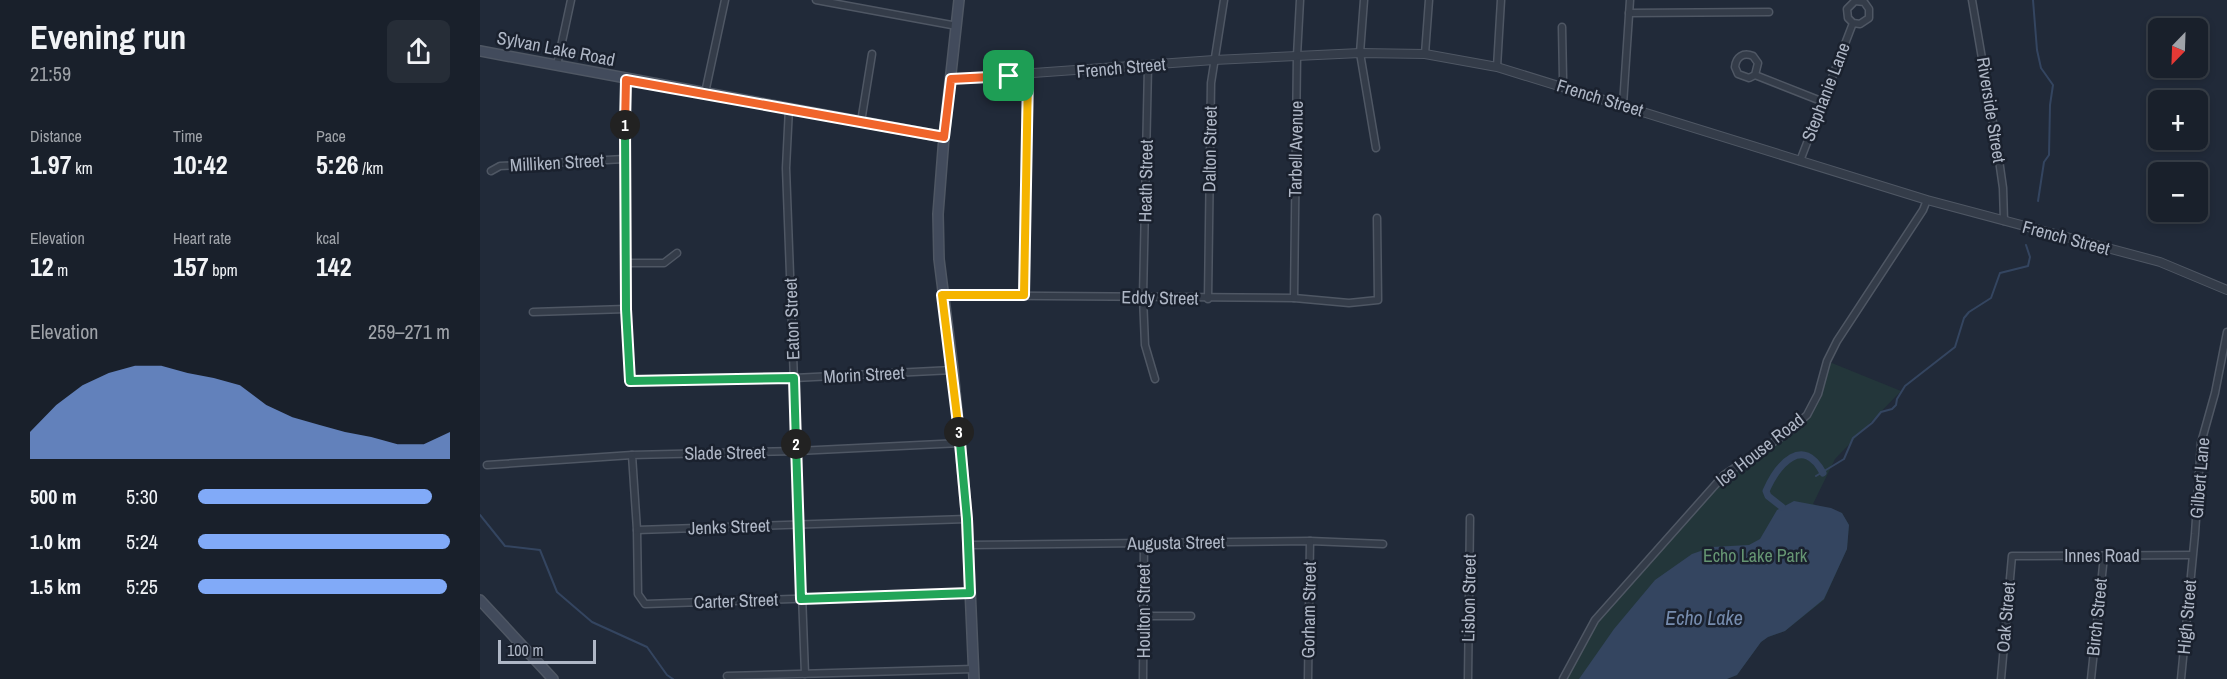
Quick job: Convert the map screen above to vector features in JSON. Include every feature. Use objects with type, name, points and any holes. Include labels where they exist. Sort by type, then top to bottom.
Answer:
[{"type":"main road","points":[[959,0],[938,214],[939,259],[961,443],[974,674]]},
{"type":"main road","name":"Sylvan Lake Road","points":[[480,51],[626,80],[944,137]]},
{"type":"main road","points":[[480,600],[553,679]]},
{"type":"street","points":[[557,65],[571,0]]},
{"type":"street","points":[[705,93],[725,0]]},
{"type":"street","points":[[816,0],[957,26]]},
{"type":"street","name":"Dalton Street","points":[[1208,298],[1211,83],[1224,0]]},
{"type":"street","name":"Tarbell Avenue","points":[[1294,298],[1297,56],[1300,0]]},
{"type":"street","points":[[1364,0],[1360,52],[1376,148]]},
{"type":"street","points":[[1425,54],[1429,0]]},
{"type":"street","points":[[1497,67],[1501,0]]},
{"type":"street","points":[[1623,105],[1630,0]]},
{"type":"street","name":"Riverside Street","points":[[1972,0],[1997,146],[2003,188],[2004,221]]},
{"type":"street","points":[[1629,13],[1769,12]]},
{"type":"street","name":"Stephanie Lane","points":[[1800,161],[1821,100],[1853,23]]},
{"type":"street","points":[[1561,87],[1563,78],[1562,27]]},
{"type":"street","name":"French Street","points":[[951,79],[1360,52],[1425,54],[1497,67],[1927,200],[2160,262],[2227,290]]},
{"type":"street","points":[[861,122],[872,54]]},
{"type":"street","name":"Heath Street","points":[[1148,66],[1143,297],[1145,345],[1155,379]]},
{"type":"street","points":[[1024,295],[1028,75]]},
{"type":"street","points":[[1755,75],[1821,100]]},
{"type":"street","points":[[533,312],[626,309],[624,159],[626,80]]},
{"type":"street","name":"Eaton Street","points":[[789,108],[786,168],[805,674]]},
{"type":"street","name":"Milliken Street","points":[[491,171],[500,166],[624,159]]},
{"type":"street","name":"Ice House Road","points":[[1563,679],[1595,620],[1724,475],[1787,433],[1807,415],[1818,394],[1827,361],[1837,341],[1923,210],[1927,200]]},
{"type":"street","name":"Eddy Street","points":[[942,295],[1294,298],[1349,303],[1378,300],[1377,218]]},
{"type":"street","points":[[626,263],[664,263],[677,253]]},
{"type":"street","name":"Morin Street","points":[[626,309],[630,381],[794,378],[953,370]]},
{"type":"street","name":"Gilbert Lane","points":[[2192,555],[2201,443],[2215,393],[2227,332]]},
{"type":"street","name":"Slade Street","points":[[487,465],[632,455],[796,451],[961,443]]},
{"type":"street","points":[[632,455],[638,530]]},
{"type":"street","name":"Lisbon Street","points":[[1468,679],[1470,518]]},
{"type":"street","name":"Jenks Street","points":[[638,530],[967,519]]},
{"type":"street","name":"Carter Street","points":[[638,530],[638,594],[645,604],[970,593]]},
{"type":"street","name":"Augusta Street","points":[[968,544],[1310,541],[1383,544]]},
{"type":"street","name":"Gorham Street","points":[[1308,679],[1310,541]]},
{"type":"street","name":"Houlton Street","points":[[1143,679],[1144,543]]},
{"type":"street","name":"Innes Road","points":[[2012,556],[2192,555]]},
{"type":"street","name":"High Street","points":[[2181,679],[2192,555]]},
{"type":"street","name":"Oak Street","points":[[2001,679],[2012,556]]},
{"type":"street","name":"Birch Street","points":[[2091,679],[2104,556]]},
{"type":"street","points":[[1145,616],[1191,616]]},
{"type":"street","points":[[727,676],[974,674]]},
{"type":"green space","name":"Echo Lake Park","points":[[1827,361],[1901,391],[1835,459],[1813,504],[1842,513],[1849,525],[1847,549],[1824,600],[1785,631],[1761,642],[1737,675],[1727,679],[1563,679],[1595,620],[1724,475],[1787,433],[1807,415],[1818,394]]},
{"type":"water","name":"Echo Lake","points":[[1794,501],[1831,508],[1842,513],[1849,525],[1847,549],[1824,599],[1785,631],[1761,642],[1737,675],[1727,679],[1579,679],[1614,629],[1655,580],[1692,554],[1712,547],[1749,545],[1760,539],[1777,510]]},
{"type":"waterway","points":[[2033,0],[2037,50],[2041,68],[2053,85],[2050,105],[2049,155],[2044,162],[2038,201]]},
{"type":"waterway","points":[[1816,476],[1844,459],[1853,438],[1872,423],[1881,412],[1892,409],[1905,386],[1955,347],[1964,318],[1969,312],[1991,298],[2000,273],[2028,266],[2030,257],[2026,245]]},
{"type":"waterway","points":[[1782,507],[1768,496],[1766,491],[1784,463],[1799,455],[1807,456],[1823,473]]},
{"type":"waterway","points":[[480,515],[505,546],[540,550],[557,592],[592,622],[647,647],[667,675],[673,679]]},
{"type":"route","points":[[1028,75],[1024,295],[942,295],[961,443],[970,593],[801,599],[794,378],[630,381],[626,309],[624,159],[626,80],[944,137],[951,79],[1009,76],[1028,75]]}]
